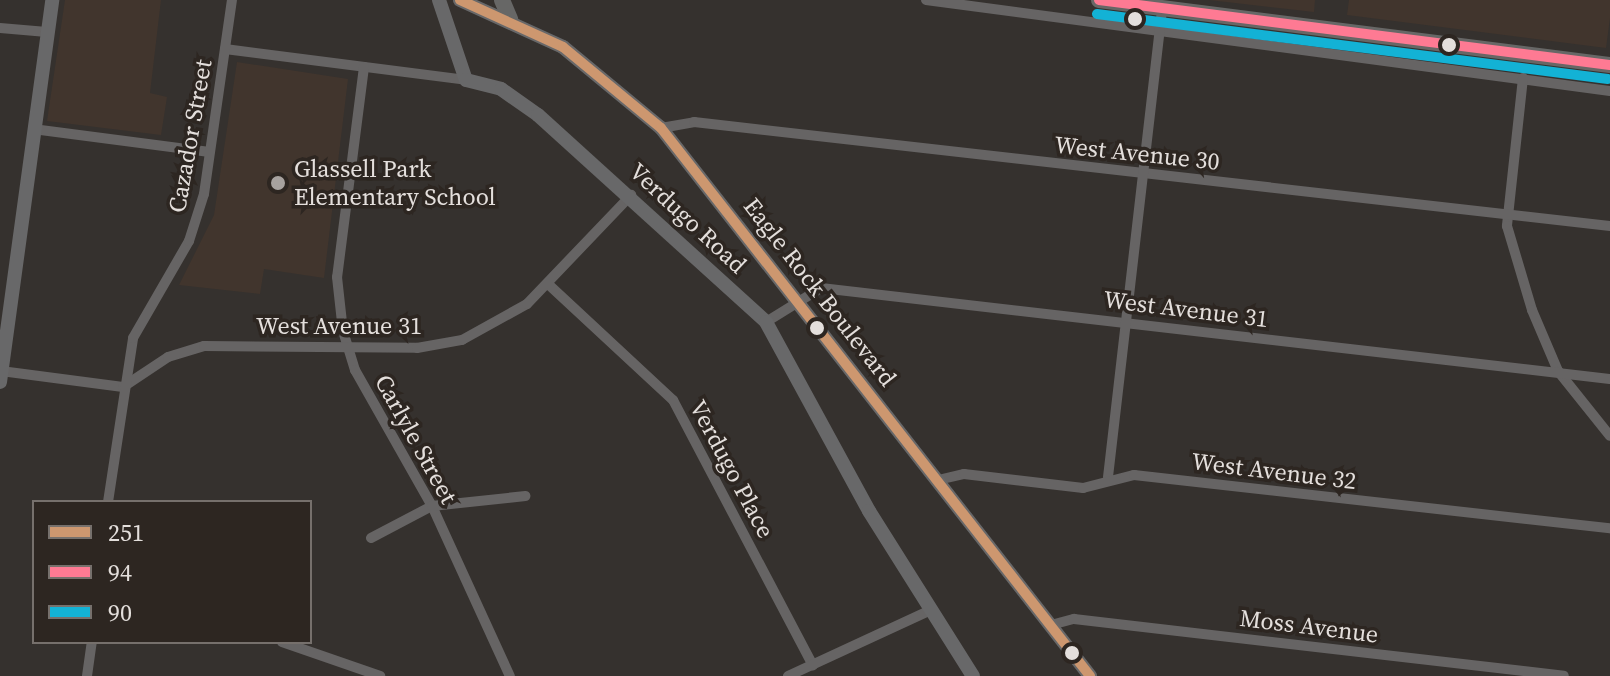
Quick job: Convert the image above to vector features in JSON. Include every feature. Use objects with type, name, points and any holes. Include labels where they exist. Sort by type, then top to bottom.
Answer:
[{"type":"main road","points":[[502,0],[510,19]]},
{"type":"main road","points":[[1099,0],[1610,65]]},
{"type":"street","points":[[52,0],[1,376],[123,387]]},
{"type":"street","name":"Cazador Street","points":[[108,500],[123,387],[139,323],[195,225],[210,152],[232,0]]},
{"type":"street","points":[[225,49],[466,80],[439,0]]},
{"type":"street","name":"Eagle Rock Boulevard","points":[[460,0],[510,19],[591,66],[661,128],[1090,676]]},
{"type":"street","points":[[926,0],[1610,91]]},
{"type":"street","points":[[1108,477],[1162,8]]},
{"type":"street","points":[[0,28],[47,32]]},
{"type":"street","name":"Carlyle Street","points":[[364,67],[337,277],[347,347],[432,506],[510,676]]},
{"type":"street","points":[[1523,78],[1507,215],[1532,310],[1558,371],[1610,436]]},
{"type":"street","name":"Verdugo Road","points":[[466,80],[515,97],[631,195],[766,322],[869,511],[973,676]]},
{"type":"street","name":"West Avenue 30","points":[[661,128],[694,122],[1610,226]]},
{"type":"street","points":[[33,129],[210,152]]},
{"type":"street","name":"West Avenue 31","points":[[123,387],[196,347],[417,348],[462,340],[509,317],[548,284],[631,195]]},
{"type":"street","name":"Verdugo Place","points":[[548,284],[673,400],[813,665]]},
{"type":"street","name":"West Avenue 31","points":[[766,322],[797,298],[821,288],[1610,379]]},
{"type":"street","name":"West Avenue 32","points":[[938,480],[964,474],[1083,488],[1108,477],[1610,528]]},
{"type":"street","points":[[371,538],[432,506],[525,496]]},
{"type":"street","points":[[788,676],[931,610]]},
{"type":"street","name":"Moss Avenue","points":[[1051,625],[1074,619],[1564,676]]},
{"type":"street","points":[[87,676],[92,644]]},
{"type":"street","points":[[288,644],[380,676]]},
{"type":"shaded area","points":[[65,0],[161,0],[150,93],[167,97],[161,135],[47,121]]},
{"type":"shaded area","points":[[1209,0],[1315,0],[1314,12]]},
{"type":"shaded area","points":[[1349,0],[1610,0],[1610,18],[1606,48],[1347,15]]},
{"type":"shaded area","name":"Glassell Park Elementary School","points":[[237,62],[348,79],[324,278],[264,269],[260,294],[179,285],[214,215]]},
{"type":"transit line","name":"251","points":[[460,0],[563,47],[661,128],[1090,676]]},
{"type":"transit line","name":"94","points":[[1099,0],[1610,65]]},
{"type":"transit line","name":"90","points":[[1097,14],[1608,79]]},
{"type":"place","name":"Glassell Park Elementary School","points":[[278,183]]}]
